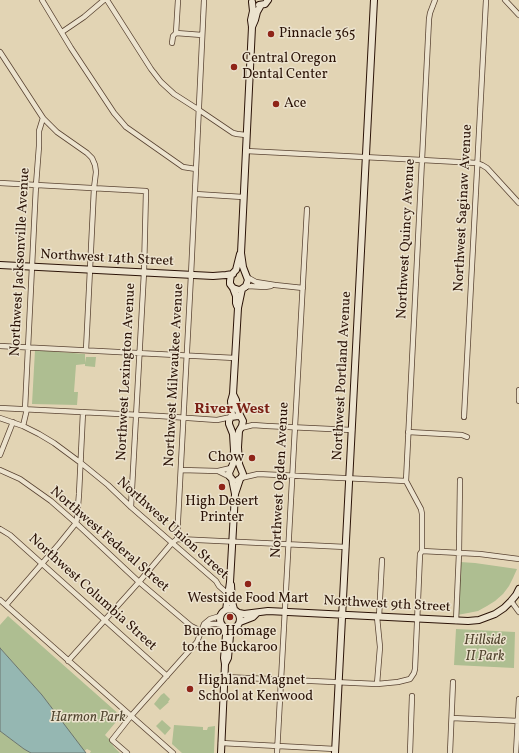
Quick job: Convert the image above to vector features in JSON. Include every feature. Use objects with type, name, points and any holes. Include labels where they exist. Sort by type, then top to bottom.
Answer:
[{"type":"street","points":[[42,0],[71,48],[114,113],[126,127],[183,167],[196,169]]},
{"type":"street","points":[[62,32],[106,0],[151,69],[174,94],[233,133],[246,135]]},
{"type":"street","points":[[172,43],[173,36],[176,34],[178,0]]},
{"type":"street","name":"Northwest Milwaukee Avenue","points":[[177,539],[204,0]]},
{"type":"street","points":[[252,27],[261,5],[265,4],[268,0]]},
{"type":"street","name":"Northwest Portland Avenue","points":[[335,751],[374,0]]},
{"type":"street","name":"Northwest Quincy Avenue","points":[[406,481],[429,19],[435,0]]},
{"type":"street","name":"Northwest Saginaw Avenue","points":[[464,417],[486,0]]},
{"type":"street","points":[[505,0],[519,16]]},
{"type":"street","points":[[251,1],[257,5],[261,5]]},
{"type":"street","points":[[226,610],[230,582],[235,494],[229,472],[233,464],[234,446],[233,434],[229,421],[232,412],[231,401],[233,394],[238,308],[243,288],[248,283],[240,253],[252,27],[251,20],[253,11],[251,1]]},
{"type":"street","points":[[176,34],[202,35]]},
{"type":"street","points":[[0,52],[43,118],[57,132],[87,153],[92,158],[95,165],[96,172],[86,350]]},
{"type":"street","name":"Northwest Jacksonville Avenue","points":[[23,426],[26,409],[39,131],[43,118]]},
{"type":"street","points":[[246,151],[477,163],[487,168],[519,203]]},
{"type":"street","points":[[0,183],[94,188]]},
{"type":"street","name":"Northwest Lexington Avenue","points":[[94,188],[146,191],[144,272],[131,507]]},
{"type":"street","points":[[195,194],[243,197]]},
{"type":"street","name":"Northwest Ogden Avenue","points":[[277,753],[307,209]]},
{"type":"street","points":[[238,308],[230,278],[237,268],[240,253]]},
{"type":"street","name":"Northwest 14th Street","points":[[0,265],[213,276],[226,276],[233,273]]},
{"type":"street","points":[[233,273],[240,272],[256,282],[303,288]]},
{"type":"street","name":"Northwest 14th Street","points":[[213,276],[226,281],[233,287]]},
{"type":"street","points":[[233,287],[239,290],[248,286],[265,287],[274,285]]},
{"type":"street","points":[[0,346],[235,358]]},
{"type":"street","points":[[519,390],[519,401]]},
{"type":"street","points":[[233,394],[243,424],[239,431],[238,447],[238,461],[243,474],[235,494]]},
{"type":"street","points":[[0,408],[220,420],[236,416],[254,425]]},
{"type":"street","points":[[6,605],[76,523],[81,463],[83,412]]},
{"type":"street","name":"Northwest Union Street","points":[[0,418],[23,426],[54,442],[108,485],[228,594]]},
{"type":"street","points":[[220,420],[231,428]]},
{"type":"street","points":[[0,455],[13,422]]},
{"type":"street","points":[[241,428],[254,425],[352,430]]},
{"type":"street","points":[[408,432],[462,435],[467,437]]},
{"type":"street","points":[[181,470],[218,472],[231,468]]},
{"type":"street","points":[[241,469],[252,475]]},
{"type":"street","name":"Northwest Federal Street","points":[[0,470],[20,479],[51,501],[139,582],[191,626],[201,631]]},
{"type":"street","points":[[218,472],[236,480],[258,474],[406,481],[421,511],[422,551],[420,554],[415,669],[410,678],[398,682],[377,684],[225,677]]},
{"type":"street","points":[[456,621],[460,480]]},
{"type":"street","name":"Northwest Columbia Street","points":[[0,529],[10,535],[42,563],[167,676]]},
{"type":"street","points":[[68,661],[177,539],[346,547]]},
{"type":"street","points":[[422,551],[480,554],[519,559]]},
{"type":"street","points":[[377,684],[380,647],[378,617],[382,560]]},
{"type":"street","points":[[225,664],[228,658],[230,636],[233,629],[240,622],[240,616],[237,611],[230,582]]},
{"type":"street","name":"Northwest 9th Street","points":[[237,611],[244,614],[268,611],[468,621],[495,614],[511,601],[519,589]]},
{"type":"street","points":[[0,600],[173,753]]},
{"type":"street","points":[[511,601],[519,612]]},
{"type":"street","points":[[127,753],[112,740],[131,716],[197,642],[204,624],[210,619],[220,616],[229,608],[237,611]]},
{"type":"street","name":"Northwest 9th Street","points":[[240,622],[253,617],[257,613]]},
{"type":"street","points":[[220,616],[220,621],[224,626],[226,635],[221,753]]},
{"type":"street","points":[[201,631],[211,624],[218,624],[228,629],[233,629]]},
{"type":"street","points":[[450,753],[454,682]]},
{"type":"street","points":[[410,753],[412,696]]},
{"type":"street","points":[[516,753],[519,699]]},
{"type":"street","points":[[452,718],[518,721]]},
{"type":"street","points":[[221,743],[335,751]]},
{"type":"green space","points":[[35,350],[85,354],[85,363],[86,357],[96,357],[95,367],[85,366],[85,364],[76,365],[74,392],[78,392],[77,405],[32,404]]},
{"type":"green space","name":"Hillside II Park","points":[[460,562],[517,569],[509,586],[495,601],[478,611],[457,615]]},
{"type":"green space","name":"Harmon Park","points":[[8,616],[121,716],[105,735],[120,753],[90,753],[91,751],[87,749],[84,751],[42,695],[0,648],[0,625]]},
{"type":"green space","name":"Hillside II Park","points":[[456,629],[515,632],[514,668],[454,665]]},
{"type":"green space","points":[[164,693],[170,699],[169,702],[160,710],[154,704]]},
{"type":"green space","points":[[162,720],[171,728],[165,735],[156,726]]},
{"type":"green space","points":[[174,725],[203,727],[203,730],[207,730],[208,727],[215,726],[214,753],[182,753],[172,744]]},
{"type":"green space","points":[[0,731],[24,749],[31,753],[0,753]]},
{"type":"water","points":[[0,648],[42,695],[86,753],[31,753],[0,731]]},
{"type":"place","name":"Pinnacle 365","points":[[271,34]]},
{"type":"place","name":"Central Oregon Dental Center","points":[[234,67]]},
{"type":"place","name":"Ace","points":[[276,104]]},
{"type":"place","name":"Chow","points":[[252,458]]},
{"type":"place","name":"High Desert Printer","points":[[222,487]]},
{"type":"place","name":"Westside Food Mart","points":[[248,584]]},
{"type":"place","name":"Bueno Homage to the Buckaroo","points":[[230,617]]},
{"type":"place","name":"Highland Magnet School at Kenwood","points":[[190,689]]},
{"type":"district","name":"River West","points":[[232,410]]}]
